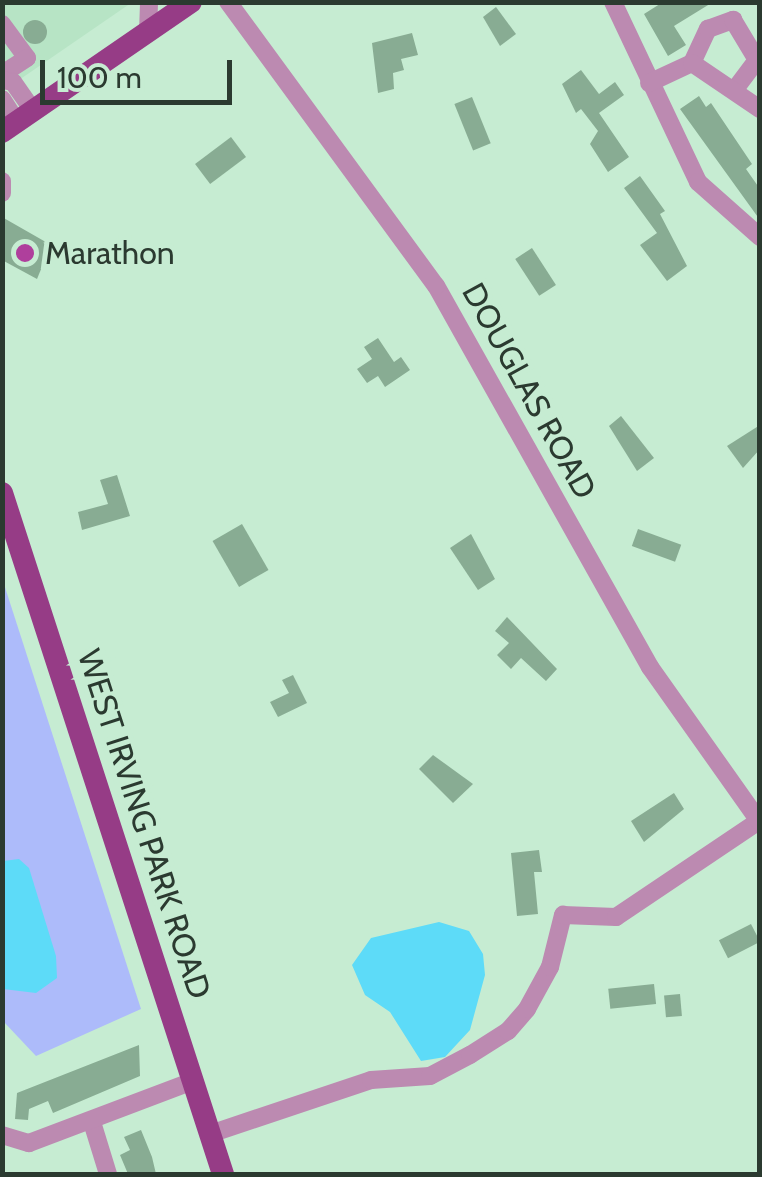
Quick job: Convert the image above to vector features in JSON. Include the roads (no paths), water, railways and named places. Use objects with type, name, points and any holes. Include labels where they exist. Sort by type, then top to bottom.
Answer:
[{"type":"main road","points":[[18,122],[191,2]]},
{"type":"main road","name":"WEST IRVING PARK ROAD","points":[[2,492],[223,1174]]},
{"type":"street","points":[[148,32],[149,2]]},
{"type":"street","name":"DOUGLAS ROAD","points":[[228,2],[436,286],[650,667],[759,821]]},
{"type":"street","points":[[613,2],[698,182],[760,238]]},
{"type":"street","points":[[649,83],[692,63],[708,29],[733,20],[757,60],[734,90]]},
{"type":"street","points":[[2,24],[26,58],[2,77],[13,82],[18,122]]},
{"type":"street","points":[[692,63],[760,109]]},
{"type":"street","points":[[2,99],[18,122]]},
{"type":"street","points":[[2,181],[2,193]]},
{"type":"street","points":[[210,1134],[371,1080],[410,1080],[447,1068],[508,1031],[527,1009],[550,967],[564,915],[616,918],[759,821]]},
{"type":"street","points":[[2,1135],[29,1144],[193,1081]]},
{"type":"street","points":[[92,1122],[108,1174]]},
{"type":"place","name":"Marathon","points":[[25,253]]}]
